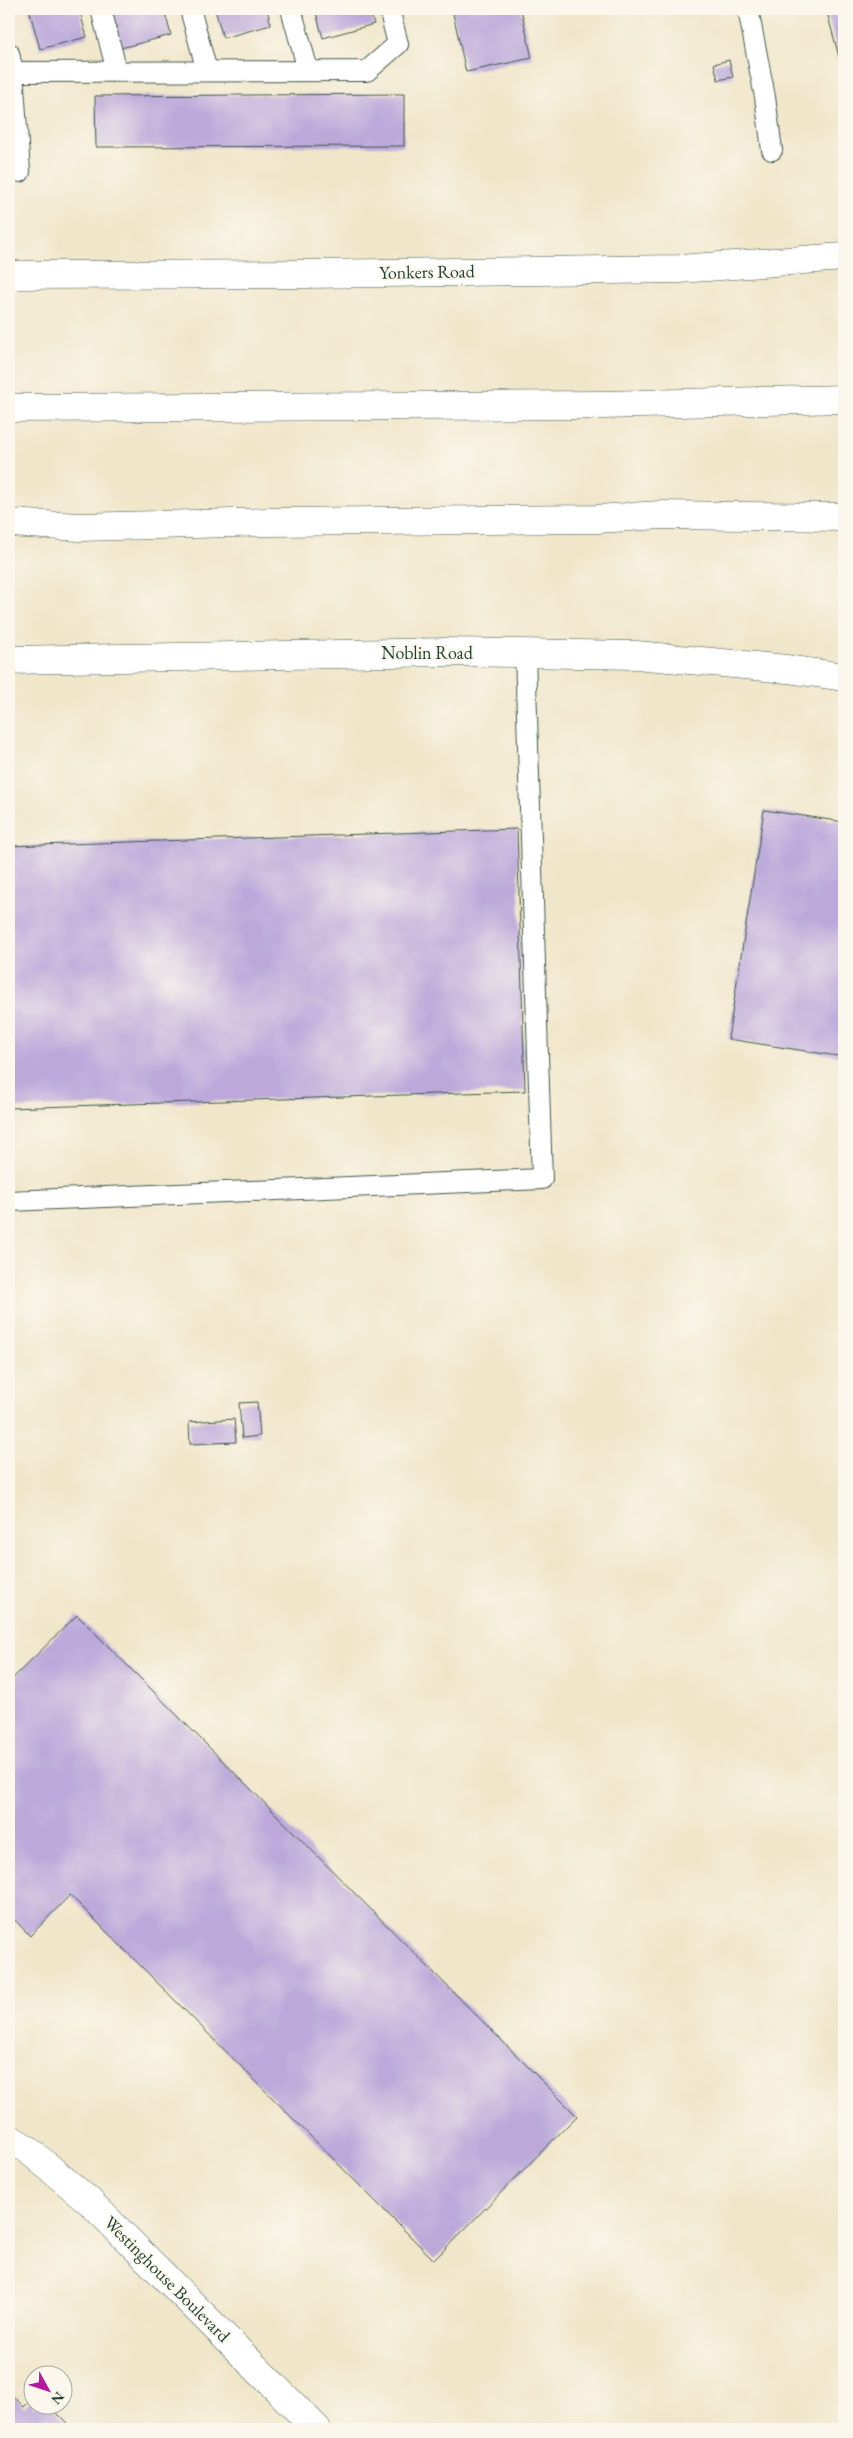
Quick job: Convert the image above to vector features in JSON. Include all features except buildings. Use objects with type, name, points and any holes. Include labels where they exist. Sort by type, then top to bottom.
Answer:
[{"type":"main road","name":"Yonkers Road","points":[[9,275],[308,274],[679,269],[844,257]]},
{"type":"main road","points":[[9,408],[602,405],[844,399]]},
{"type":"main road","points":[[9,402],[47,407]]},
{"type":"main road","points":[[9,523],[80,526],[261,522],[597,519],[660,515],[844,517]]},
{"type":"main road","points":[[9,535],[80,526]]},
{"type":"main road","name":"Noblin Road","points":[[9,660],[222,655],[525,653],[636,655],[844,676]]},
{"type":"main road","name":"Westinghouse Boulevard","points":[[9,2138],[27,2149],[89,2200],[317,2429]]},
{"type":"lane","points":[[100,9],[117,72]]},
{"type":"lane","points":[[190,9],[207,71]]},
{"type":"lane","points":[[291,9],[308,70]]},
{"type":"lane","points":[[14,72],[368,71],[398,44],[389,9]]},
{"type":"lane","points":[[748,9],[765,97],[772,150]]},
{"type":"lane","points":[[9,53],[14,72],[20,172]]},
{"type":"lane","points":[[9,1202],[542,1179],[525,653]]}]
